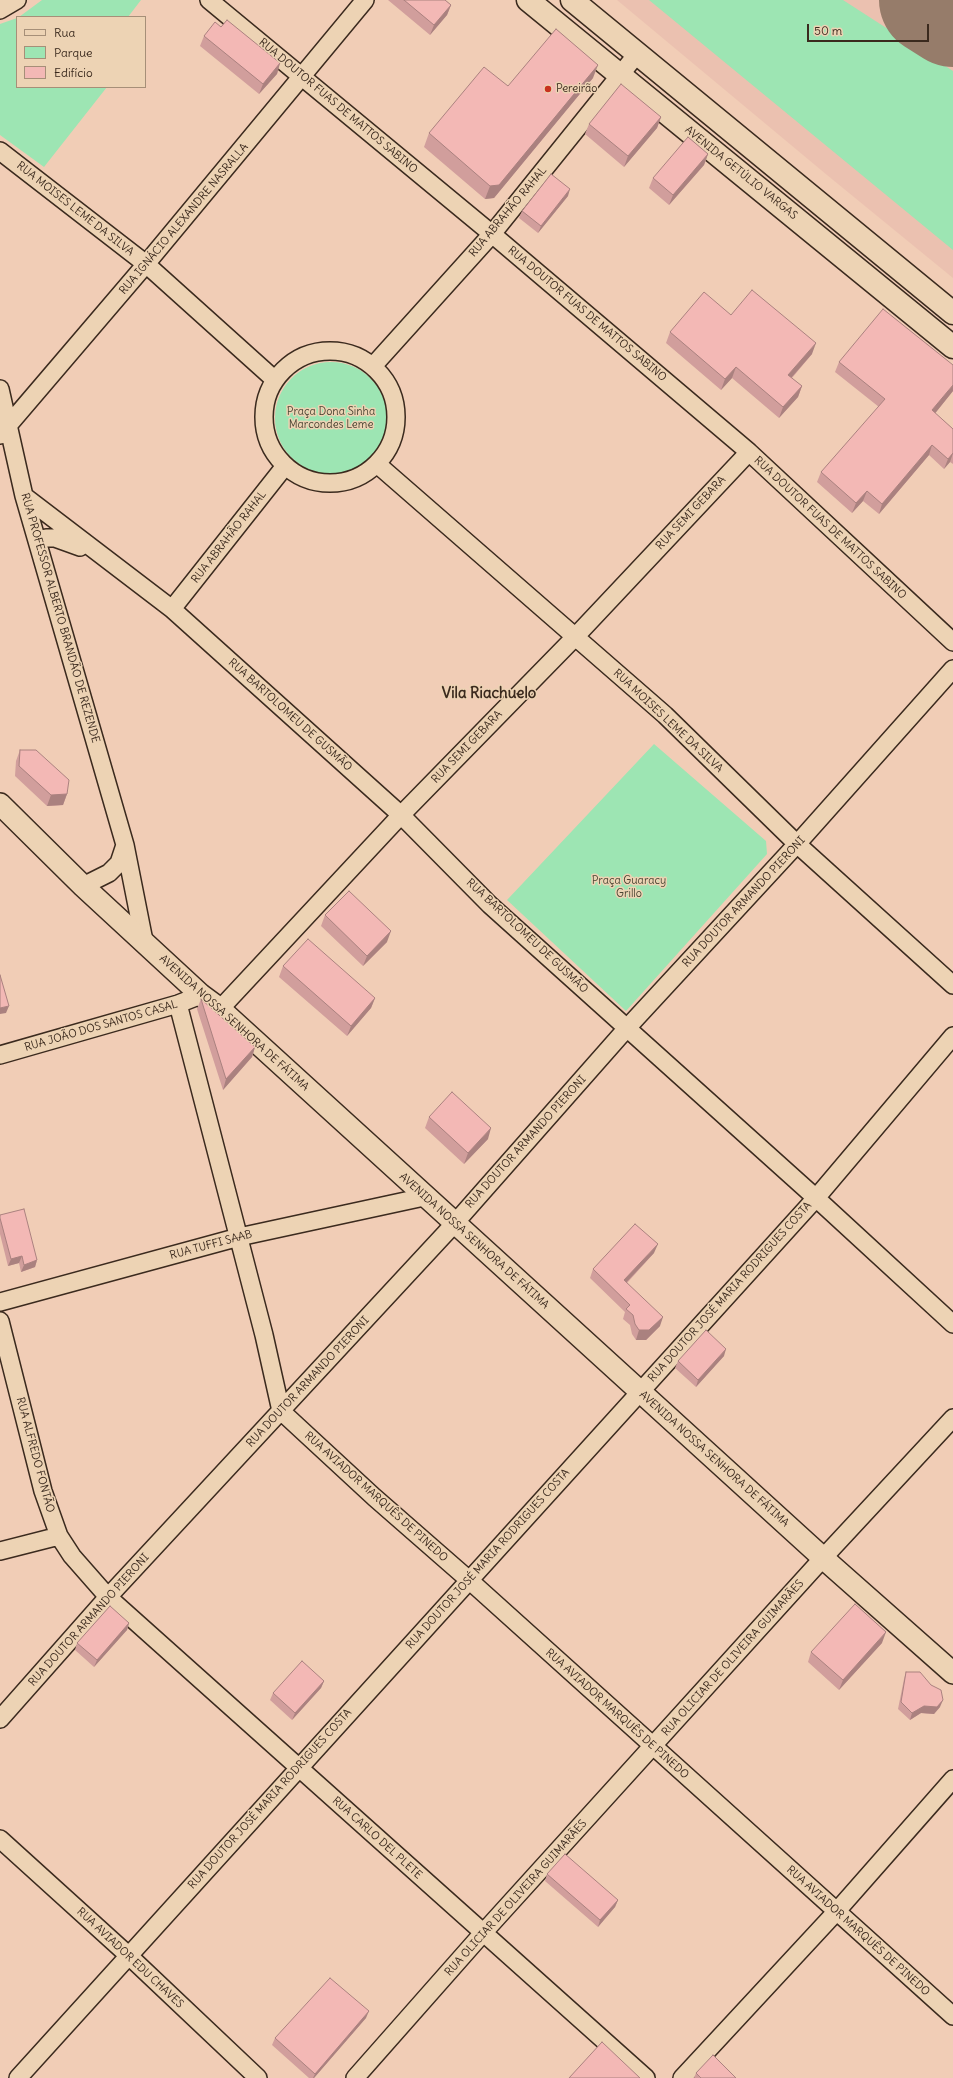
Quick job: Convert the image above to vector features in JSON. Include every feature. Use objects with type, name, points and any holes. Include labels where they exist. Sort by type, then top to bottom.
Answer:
[{"type":"main road","name":"AVENIDA GETÚLIO VARGAS","points":[[528,0],[953,347]]},
{"type":"main road","points":[[572,0],[953,313]]},
{"type":"street","points":[[0,10],[17,0]]},
{"type":"street","name":"RUA DOUTOR FUAS DE MATTOS SABINO","points":[[209,0],[303,76],[492,234],[749,452],[953,642]]},
{"type":"street","name":"RUA IGNÁCIO ALEXANDRE NASRALLA","points":[[4,430],[146,264],[303,76],[364,0]]},
{"type":"street","name":"RUA ABRAHÃO RAHAL","points":[[373,366],[492,234],[637,54]]},
{"type":"street","name":"RUA MOISES LEME DA SILVA","points":[[0,151],[146,264],[275,380]]},
{"type":"street","points":[[320,351],[348,353],[373,366],[390,388],[395,400],[397,414],[396,428],[392,441],[386,453],[377,464],[366,473],[339,483],[310,480],[285,466],[276,456],[265,431],[264,405],[275,380],[294,361],[320,351]]},
{"type":"street","name":"RUA PROFESSOR ALBERTO BRANDÃO DE REZENDE","points":[[0,389],[4,430],[38,541],[125,845],[144,941]]},
{"type":"street","name":"RUA SEMI GEBARA","points":[[220,1009],[402,815],[575,637],[749,452]]},
{"type":"street","name":"RUA MOISES LEME DA SILVA","points":[[377,464],[664,715],[797,844],[953,985]]},
{"type":"street","name":"RUA ABRAHÃO RAHAL","points":[[172,609],[285,466]]},
{"type":"street","name":"RUA BARTOLOMEU DE GUSMÃO","points":[[24,496],[172,609],[402,815],[490,905],[816,1198],[953,1324]]},
{"type":"street","name":"RUA BARTOLOMEU DE GUSMÃO","points":[[38,541],[46,538],[61,539],[97,552]]},
{"type":"street","name":"RUA DOUTOR ARMANDO PIERONI","points":[[0,1719],[108,1596],[455,1222],[627,1028],[797,844],[953,669]]},
{"type":"street","name":"AVENIDA NOSSA SENHORA DE FÁTIMA","points":[[0,804],[83,886],[201,995],[220,1009],[424,1197],[455,1222],[823,1558],[953,1673]]},
{"type":"street","points":[[83,886],[109,873],[119,863],[125,845]]},
{"type":"street","name":"RUA JOÃO DOS SANTOS CASAL","points":[[0,1055],[178,1004],[201,995]]},
{"type":"street","points":[[178,1004],[240,1237],[281,1411]]},
{"type":"street","name":"RUA DOUTOR JOSÉ MARIA RODRIGUES COSTA","points":[[18,2078],[816,1198],[953,1036]]},
{"type":"street","name":"RUA TUFFI SAAB","points":[[0,1302],[240,1237],[424,1197]]},
{"type":"street","name":"RUA ALFREDO FONTÃO","points":[[0,1321],[43,1491],[59,1536],[72,1556],[108,1596]]},
{"type":"street","name":"RUA AVIADOR MARQUÊS DE PINEDO","points":[[281,1411],[374,1497],[469,1580],[953,2016]]},
{"type":"street","name":"RUA OLICIAR DE OLIVEIRA GUIMARÃES","points":[[355,2078],[483,1933],[823,1558],[953,1418]]},
{"type":"street","points":[[0,1551],[59,1536]]},
{"type":"street","name":"RUA CARLO DEL PLETE","points":[[108,1596],[646,2078]]},
{"type":"street","points":[[682,2078],[836,1912],[953,1779]]},
{"type":"street","name":"RUA AVIADOR EDU CHAVES","points":[[0,1839],[128,1955],[258,2078]]},
{"type":"shaded area","points":[[617,0],[953,0],[953,278],[827,175]]},
{"type":"green space","points":[[42,0],[141,0],[129,16],[20,16]]},
{"type":"green space","points":[[649,0],[843,0],[953,71],[953,250]]},
{"type":"green space","points":[[16,18],[16,88],[106,88],[44,167],[0,135],[0,24]]},
{"type":"green space","name":"Praça Dona Sinha Marcondes Leme","points":[[331,362],[342,363],[352,367],[362,372],[370,379],[377,387],[382,397],[386,407],[386,429],[382,439],[377,449],[370,457],[362,464],[352,469],[342,473],[331,474],[320,473],[310,469],[300,464],[292,457],[285,449],[280,439],[276,429],[275,418],[276,407],[280,397],[285,387],[292,379],[300,372],[310,367],[320,363]]},
{"type":"green space","name":"Praça Guaracy Grillo","points":[[654,744],[766,841],[767,854],[626,1011],[507,900]]},
{"type":"building","points":[[404,0],[445,0],[451,5],[434,25]]},
{"type":"building","points":[[227,20],[280,63],[263,84],[204,36],[215,22],[221,27]]},
{"type":"building","points":[[556,29],[598,65],[499,185],[490,186],[429,133],[484,67],[508,86]]},
{"type":"building","points":[[621,84],[661,117],[628,156],[589,124]]},
{"type":"building","points":[[688,137],[708,154],[673,195],[653,178]]},
{"type":"building","points":[[551,174],[570,189],[541,226],[522,211]]},
{"type":"building","points":[[752,290],[816,343],[788,375],[802,386],[783,407],[736,367],[725,379],[670,332],[704,292],[731,315]]},
{"type":"building","points":[[883,309],[953,365],[953,385],[932,410],[953,429],[953,453],[948,459],[932,445],[882,504],[867,491],[856,503],[821,472],[885,399],[839,362]]},
{"type":"building","points":[[20,750],[36,750],[69,780],[67,794],[51,795],[19,766]]},
{"type":"building","points":[[349,891],[391,931],[367,956],[325,915]]},
{"type":"building","points":[[308,939],[375,998],[351,1026],[283,966]]},
{"type":"building","points":[[0,975],[9,1006],[0,1008]]},
{"type":"building","points":[[201,999],[255,1047],[226,1079]]},
{"type":"building","points":[[452,1092],[491,1128],[468,1153],[429,1117]]},
{"type":"building","points":[[24,1209],[37,1260],[24,1265],[22,1256],[11,1259],[0,1215]]},
{"type":"building","points":[[635,1224],[658,1244],[624,1280],[663,1317],[649,1330],[639,1330],[635,1324],[633,1315],[626,1309],[630,1305],[593,1269]]},
{"type":"building","points":[[706,1330],[726,1349],[698,1380],[678,1361]]},
{"type":"building","points":[[855,1604],[886,1632],[843,1680],[811,1652]]},
{"type":"building","points":[[110,1606],[129,1623],[97,1660],[77,1643]]},
{"type":"building","points":[[302,1661],[324,1681],[295,1713],[273,1693]]},
{"type":"building","points":[[906,1672],[920,1672],[931,1685],[941,1690],[943,1700],[937,1707],[924,1706],[912,1713],[901,1702]]},
{"type":"building","points":[[565,1854],[618,1900],[600,1920],[547,1874]]},
{"type":"building","points":[[330,1978],[369,2011],[315,2074],[275,2038]]},
{"type":"building","points":[[602,2042],[640,2078],[569,2078]]},
{"type":"building","points":[[713,2055],[736,2078],[701,2078],[696,2073]]},
{"type":"runway","points":[[934,0],[953,12]]},
{"type":"place","name":"Pereirão","points":[[548,89]]},
{"type":"district","name":"Vila Riachuelo","points":[[489,694]]}]
